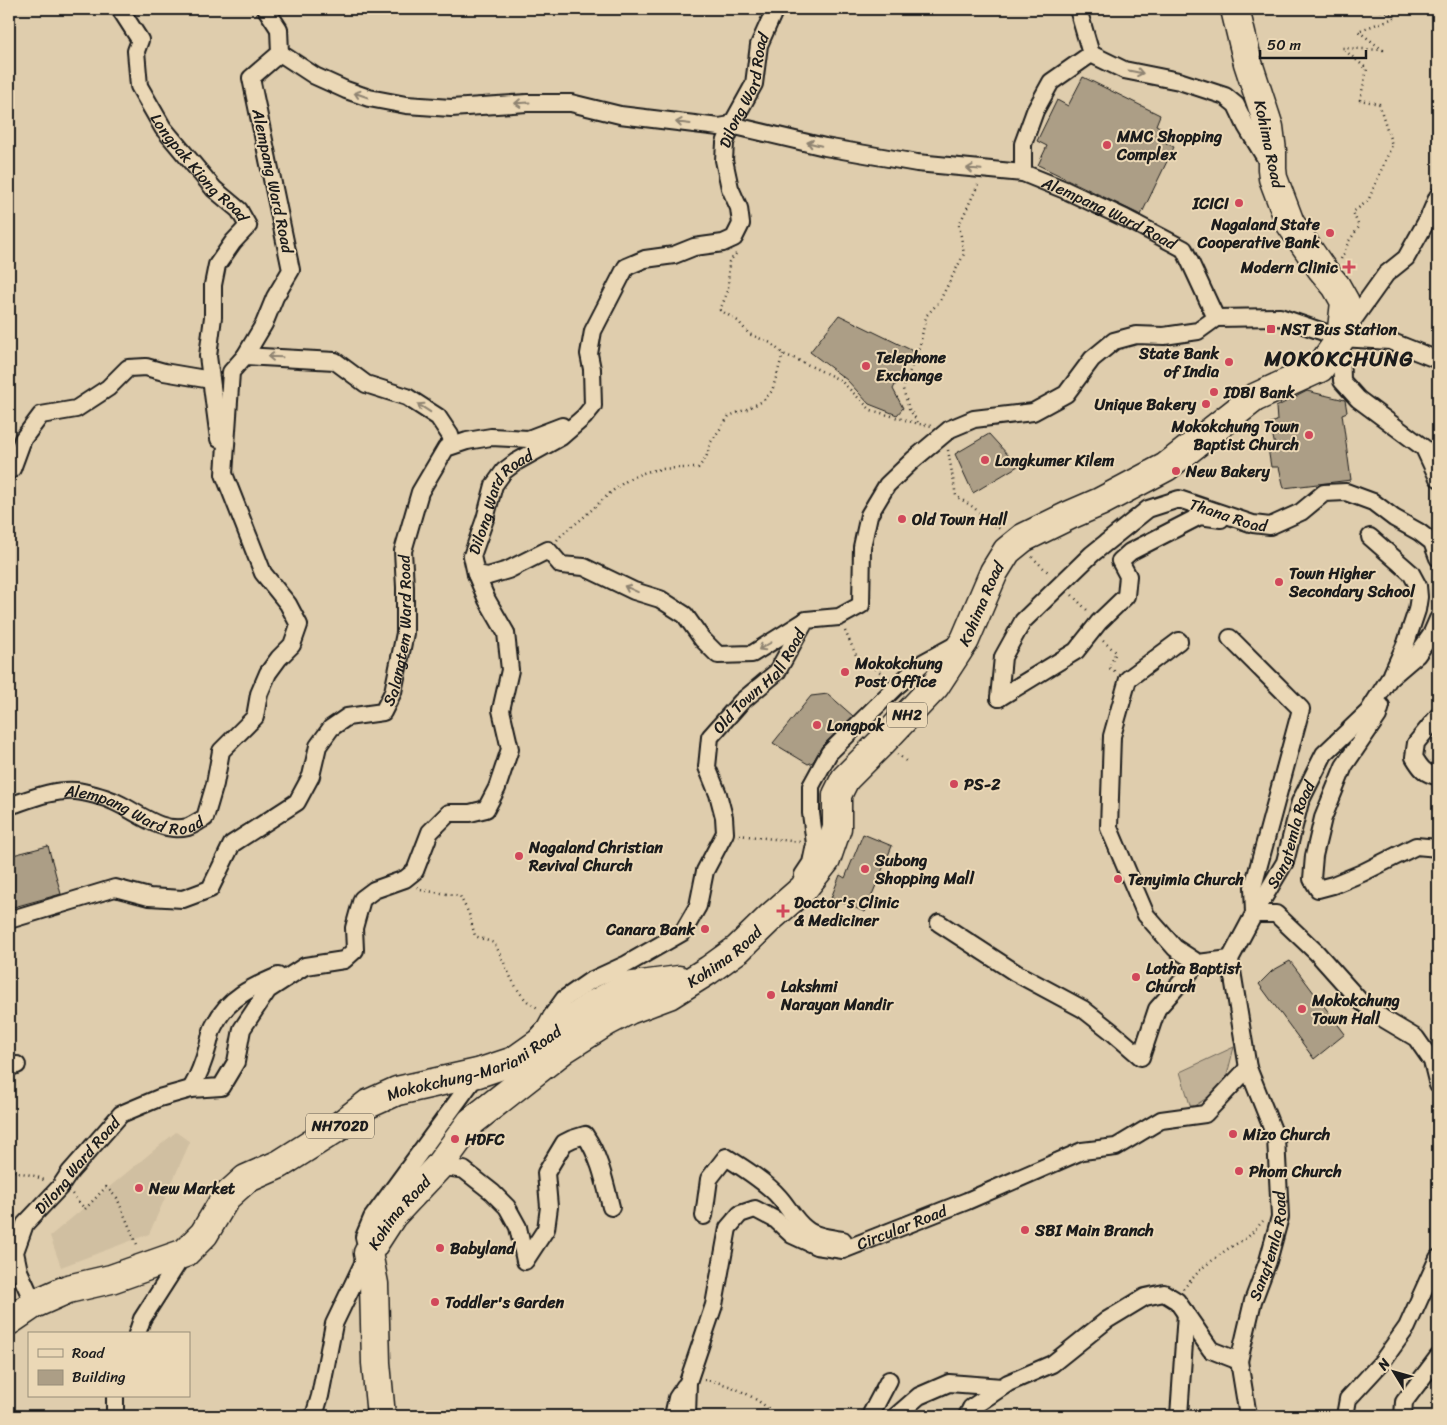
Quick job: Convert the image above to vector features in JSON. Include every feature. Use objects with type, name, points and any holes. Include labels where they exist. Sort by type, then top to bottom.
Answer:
[{"type":"highway","name":"Kohima Road","points":[[380,1416],[376,1363],[374,1284],[368,1253],[392,1216],[439,1166],[471,1122],[564,1049],[629,1010],[670,996],[738,949],[803,889],[826,860],[837,828],[838,795],[845,779],[935,686],[965,640],[994,572],[1006,551],[1023,538],[1100,502],[1166,467],[1254,398],[1320,368],[1341,338],[1345,302],[1336,286],[1321,268],[1290,222],[1273,178],[1269,127],[1248,64],[1235,9]]},
{"type":"highway","name":"Mokokchung-Mariani Road","points":[[9,1321],[34,1304],[68,1288],[111,1279],[185,1253],[204,1234],[226,1197],[246,1179],[280,1164],[337,1128],[368,1104],[397,1091],[478,1073],[514,1061],[593,1005],[626,987],[697,977]]},
{"type":"street","name":"Longpak Kiong Road","points":[[120,9],[140,40],[136,51],[139,86],[163,128],[214,189],[239,210],[248,226],[233,242],[217,265],[213,285],[213,317],[208,356],[224,474]]},
{"type":"street","points":[[266,9],[280,29],[280,54],[315,76],[368,98],[406,105],[451,108],[527,103],[571,103],[620,115],[719,127],[731,126],[825,147],[916,163],[1023,173]]},
{"type":"street","name":"Dilong Ward Road","points":[[34,1304],[19,1271],[15,1252],[25,1224],[60,1187],[70,1172],[121,1114],[159,1098],[192,1089],[222,1087],[236,1062],[242,1029],[268,990],[305,966],[344,960],[355,950],[354,928],[362,899],[374,890],[405,879],[415,871],[430,832],[449,813],[470,813],[486,809],[497,788],[510,749],[501,710],[510,670],[506,633],[487,600],[476,574],[472,556],[494,485],[504,471],[516,462],[561,437],[584,417],[593,406],[592,369],[589,354],[593,331],[626,267],[645,259],[674,255],[694,247],[723,244],[734,238],[741,224],[739,208],[730,188],[724,160],[725,143],[731,126],[754,84],[760,45],[775,9]]},
{"type":"street","points":[[1078,9],[1092,54],[1124,70],[1179,81],[1225,96],[1236,105],[1246,126],[1272,169]]},
{"type":"street","name":"Alempang Ward Road","points":[[9,806],[56,792],[77,791],[113,801],[146,819],[168,828],[189,827],[205,818],[215,784],[220,751],[255,717],[259,694],[268,673],[292,645],[299,625],[288,604],[263,573],[224,474],[231,372],[245,356],[264,324],[276,296],[291,270],[251,78],[280,54]]},
{"type":"street","name":"Alempang Ward Road","points":[[1092,54],[1052,82],[1047,90],[1035,111],[1023,144],[1023,173],[1125,218],[1184,249],[1216,318]]},
{"type":"street","points":[[1438,196],[1429,217],[1406,258],[1386,274],[1341,338],[1342,382],[1358,399],[1438,460]]},
{"type":"street","points":[[1216,318],[1280,317],[1341,338],[1390,341],[1438,360]]},
{"type":"street","name":"Old Town Hall Road","points":[[725,833],[724,818],[718,794],[707,767],[710,737],[741,702],[777,672],[806,620],[839,617],[861,604],[862,547],[869,515],[888,484],[950,429],[974,419],[1033,412],[1066,394],[1092,359],[1114,341],[1136,335],[1164,336],[1198,331],[1216,318]]},
{"type":"street","points":[[245,356],[334,361],[366,384],[407,397],[438,417],[450,435],[453,445],[467,440],[491,438],[528,439],[559,428],[593,406]]},
{"type":"street","points":[[9,471],[12,469],[23,439],[41,415],[76,409],[108,388],[128,368],[146,367],[211,380]]},
{"type":"street","name":"Salangtem Ward Road","points":[[9,920],[115,888],[149,897],[183,900],[210,889],[232,844],[297,802],[311,776],[318,746],[331,728],[347,716],[383,712],[393,692],[404,632],[405,587],[403,551],[420,492],[446,448],[453,445]]},
{"type":"street","points":[[1424,448],[1438,478]]},
{"type":"street","name":"Thana Road","points":[[1096,626],[1076,651],[998,698],[1003,657],[1023,622],[1092,554],[1148,509],[1180,499],[1254,524],[1270,526],[1301,512],[1324,493],[1346,492],[1373,502],[1394,518],[1419,532],[1432,542],[1438,558]]},
{"type":"street","points":[[1096,626],[1126,596],[1128,576],[1120,561],[1130,552],[1200,516],[1254,524]]},
{"type":"street","points":[[1370,537],[1411,573],[1418,586],[1417,610],[1406,643],[1389,679],[1378,716],[1344,766],[1323,818],[1314,856],[1312,879],[1318,889],[1362,873],[1416,846],[1438,848]]},
{"type":"street","points":[[476,574],[488,576],[508,570],[548,550],[561,565],[584,567],[634,591],[660,599],[685,615],[702,639],[718,655],[752,654],[806,620]]},
{"type":"street","name":"Sangtemla Road","points":[[1239,1361],[1252,1301],[1268,1261],[1280,1216],[1280,1202],[1276,1138],[1248,1068],[1230,959],[1285,862],[1300,802],[1324,754],[1368,712],[1389,679],[1417,655],[1431,635],[1438,619]]},
{"type":"street","points":[[1230,638],[1301,709],[1253,887],[1254,914],[1276,914],[1317,953],[1359,1000],[1384,1019],[1432,1046],[1438,1058]]},
{"type":"street","points":[[783,906],[811,863],[815,844],[811,813],[811,786],[830,753],[924,662],[965,640]]},
{"type":"street","points":[[1179,641],[1128,679],[1112,736],[1109,828],[1146,915],[1175,948],[1198,963],[1230,959]]},
{"type":"street","points":[[1438,716],[1416,743],[1414,757],[1422,770],[1432,776],[1438,776]]},
{"type":"street","points":[[514,1061],[545,1028],[564,999],[590,981],[627,964],[683,932],[698,906],[705,871],[725,833]]},
{"type":"street","points":[[939,923],[1016,973],[1083,1009],[1111,1030],[1140,1057],[1157,1009],[1198,963]]},
{"type":"street","points":[[192,1089],[200,1074],[214,1025],[227,1006],[243,992],[260,983],[305,966]]},
{"type":"street","points":[[1416,1038],[1432,1062],[1438,1085]]},
{"type":"street","name":"Circular Road","points":[[687,1416],[688,1382],[714,1305],[728,1228],[740,1214],[754,1209],[776,1220],[792,1234],[816,1246],[842,1250],[967,1202],[1082,1151],[1116,1147],[1161,1120],[1205,1114],[1248,1068]]},
{"type":"street","points":[[314,1416],[320,1396],[334,1324],[368,1253],[364,1237],[372,1218],[478,1073]]},
{"type":"street","points":[[439,1166],[464,1170],[507,1206],[518,1227],[525,1260],[546,1229],[549,1207],[546,1173],[564,1144],[572,1139],[586,1135],[593,1147],[611,1208]]},
{"type":"street","points":[[704,1216],[709,1179],[726,1158],[744,1168],[778,1195],[789,1211],[807,1230],[825,1237],[862,1242]]},
{"type":"street","points":[[138,1332],[142,1319],[185,1253]]},
{"type":"street","points":[[1345,1416],[1348,1400],[1382,1362],[1407,1327],[1438,1258]]},
{"type":"street","points":[[967,1414],[1008,1383],[1052,1364],[1106,1320],[1145,1297],[1164,1293],[1182,1307],[1211,1350],[1239,1361],[1248,1416]]},
{"type":"street","points":[[1180,1416],[1182,1307]]},
{"type":"street","points":[[1403,1416],[1404,1402],[1438,1357]]},
{"type":"street","points":[[872,1416],[871,1414],[889,1380]]},
{"type":"street","points":[[674,1416],[677,1398],[688,1382]]},
{"type":"street","points":[[896,1416],[919,1396],[949,1383],[1002,1387]]},
{"type":"street","points":[[114,1416],[115,1398]]},
{"type":"path","points":[[1336,286],[1334,275],[1349,241],[1359,227],[1353,212],[1368,201],[1392,145],[1379,104],[1360,100],[1367,70],[1342,48],[1383,50],[1358,31],[1397,17],[1378,9]]},
{"type":"path","points":[[919,424],[909,409],[903,389],[920,346],[926,316],[939,302],[964,254],[959,225],[979,184],[990,171]]},
{"type":"path","points":[[739,250],[729,262],[728,291],[720,310],[738,320],[749,334],[771,343],[783,354],[796,358],[840,380],[871,410],[919,424],[950,429],[947,443],[956,496],[996,527],[1023,538],[1028,554],[1061,585],[1116,652],[1109,668],[1128,679]]},
{"type":"path","points":[[548,550],[563,533],[580,521],[620,485],[638,475],[661,469],[698,468],[706,458],[711,442],[728,416],[763,401],[772,391],[783,354]]},
{"type":"path","points":[[839,617],[856,655],[898,686]]},
{"type":"path","points":[[725,833],[815,844]]},
{"type":"path","points":[[405,879],[421,890],[460,896],[469,914],[475,936],[494,943],[503,958],[510,978],[526,1001],[551,1017]]},
{"type":"path","points":[[9,1170],[35,1176],[68,1189],[85,1209],[106,1186],[117,1198],[136,1244],[148,1267]]},
{"type":"path","points":[[1182,1307],[1182,1290],[1201,1269],[1226,1250],[1248,1237],[1280,1202]]},
{"type":"path","points":[[688,1382],[699,1380],[716,1382],[734,1388],[754,1399],[777,1416]]},
{"type":"shaded area","points":[[1234,1047],[1224,1087],[1191,1108],[1180,1072]]},
{"type":"shaded area","name":"New Market","points":[[176,1132],[190,1142],[149,1234],[61,1267],[50,1236]]},
{"type":"building","name":"MMC Shopping Complex","points":[[1083,77],[1160,115],[1156,125],[1171,133],[1166,143],[1174,147],[1141,215],[1038,165],[1047,146],[1037,141],[1057,100],[1068,106]]},
{"type":"building","name":"Telephone Exchange","points":[[839,315],[913,351],[893,389],[903,408],[897,415],[869,404],[847,380],[810,352]]},
{"type":"building","name":"Mokokchung Town Baptist Church","points":[[1307,391],[1345,400],[1347,412],[1342,414],[1351,480],[1284,488],[1279,467],[1271,467],[1268,448],[1275,446],[1270,423],[1277,421],[1276,407]]},
{"type":"building","name":"Longkumer Kilem","points":[[989,434],[1018,466],[973,493],[955,454]]},
{"type":"building","name":"Longpok","points":[[828,694],[853,716],[822,746],[813,762],[808,764],[773,743],[811,696]]},
{"type":"building","points":[[863,834],[892,846],[865,912],[831,898],[840,875],[845,878]]},
{"type":"building","points":[[48,846],[61,894],[14,907],[9,887],[9,856]]},
{"type":"building","name":"Mokokchung Town Hall","points":[[1290,961],[1345,1034],[1314,1059],[1259,984],[1272,971]]},
{"type":"place","name":"MMC Shopping Complex","points":[[1107,145]]},
{"type":"place","name":"ICICI","points":[[1239,203]]},
{"type":"place","name":"Nagaland State Cooperative Bank","points":[[1330,233]]},
{"type":"place","name":"Modern Clinic","points":[[1349,267]]},
{"type":"place","name":"NST Bus Station","points":[[1271,329]]},
{"type":"place","name":"State Bank of India","points":[[1229,362]]},
{"type":"place","name":"Telephone Exchange","points":[[866,366]]},
{"type":"place","name":"IDBI Bank","points":[[1214,392]]},
{"type":"place","name":"Unique Bakery","points":[[1206,404]]},
{"type":"place","name":"Mokokchung Town Baptist Church","points":[[1309,435]]},
{"type":"place","name":"Longkumer Kilem","points":[[985,460]]},
{"type":"place","name":"New Bakery","points":[[1176,471]]},
{"type":"place","name":"Old Town Hall","points":[[902,519]]},
{"type":"place","name":"Town Higher Secondary School","points":[[1279,582]]},
{"type":"place","name":"Mokokchung Post Office","points":[[845,672]]},
{"type":"place","name":"Longpok","points":[[817,725]]},
{"type":"place","name":"PS-2","points":[[954,784]]},
{"type":"place","name":"Nagaland Christian Revival Church","points":[[519,856]]},
{"type":"place","name":"Subong Shopping Mall","points":[[865,869]]},
{"type":"place","name":"Tenyimia Church","points":[[1118,879]]},
{"type":"place","name":"Doctor's Clinic & Mediciner","points":[[783,911]]},
{"type":"place","name":"Canara Bank","points":[[705,929]]},
{"type":"place","name":"Lotha Baptist Church","points":[[1136,977]]},
{"type":"place","name":"Lakshmi Narayan Mandir","points":[[771,995]]},
{"type":"place","name":"Mokokchung Town Hall","points":[[1302,1009]]},
{"type":"place","name":"Mizo Church","points":[[1233,1134]]},
{"type":"place","name":"HDFC","points":[[455,1139]]},
{"type":"place","name":"Phom Church","points":[[1239,1171]]},
{"type":"place","name":"New Market","points":[[139,1188]]},
{"type":"place","name":"SBI Main Branch","points":[[1025,1230]]},
{"type":"place","name":"Babyland","points":[[440,1248]]},
{"type":"place","name":"Toddler's Garden","points":[[435,1302]]},
{"type":"district","name":"MOKOKCHUNG","points":[[1339,359]]}]
